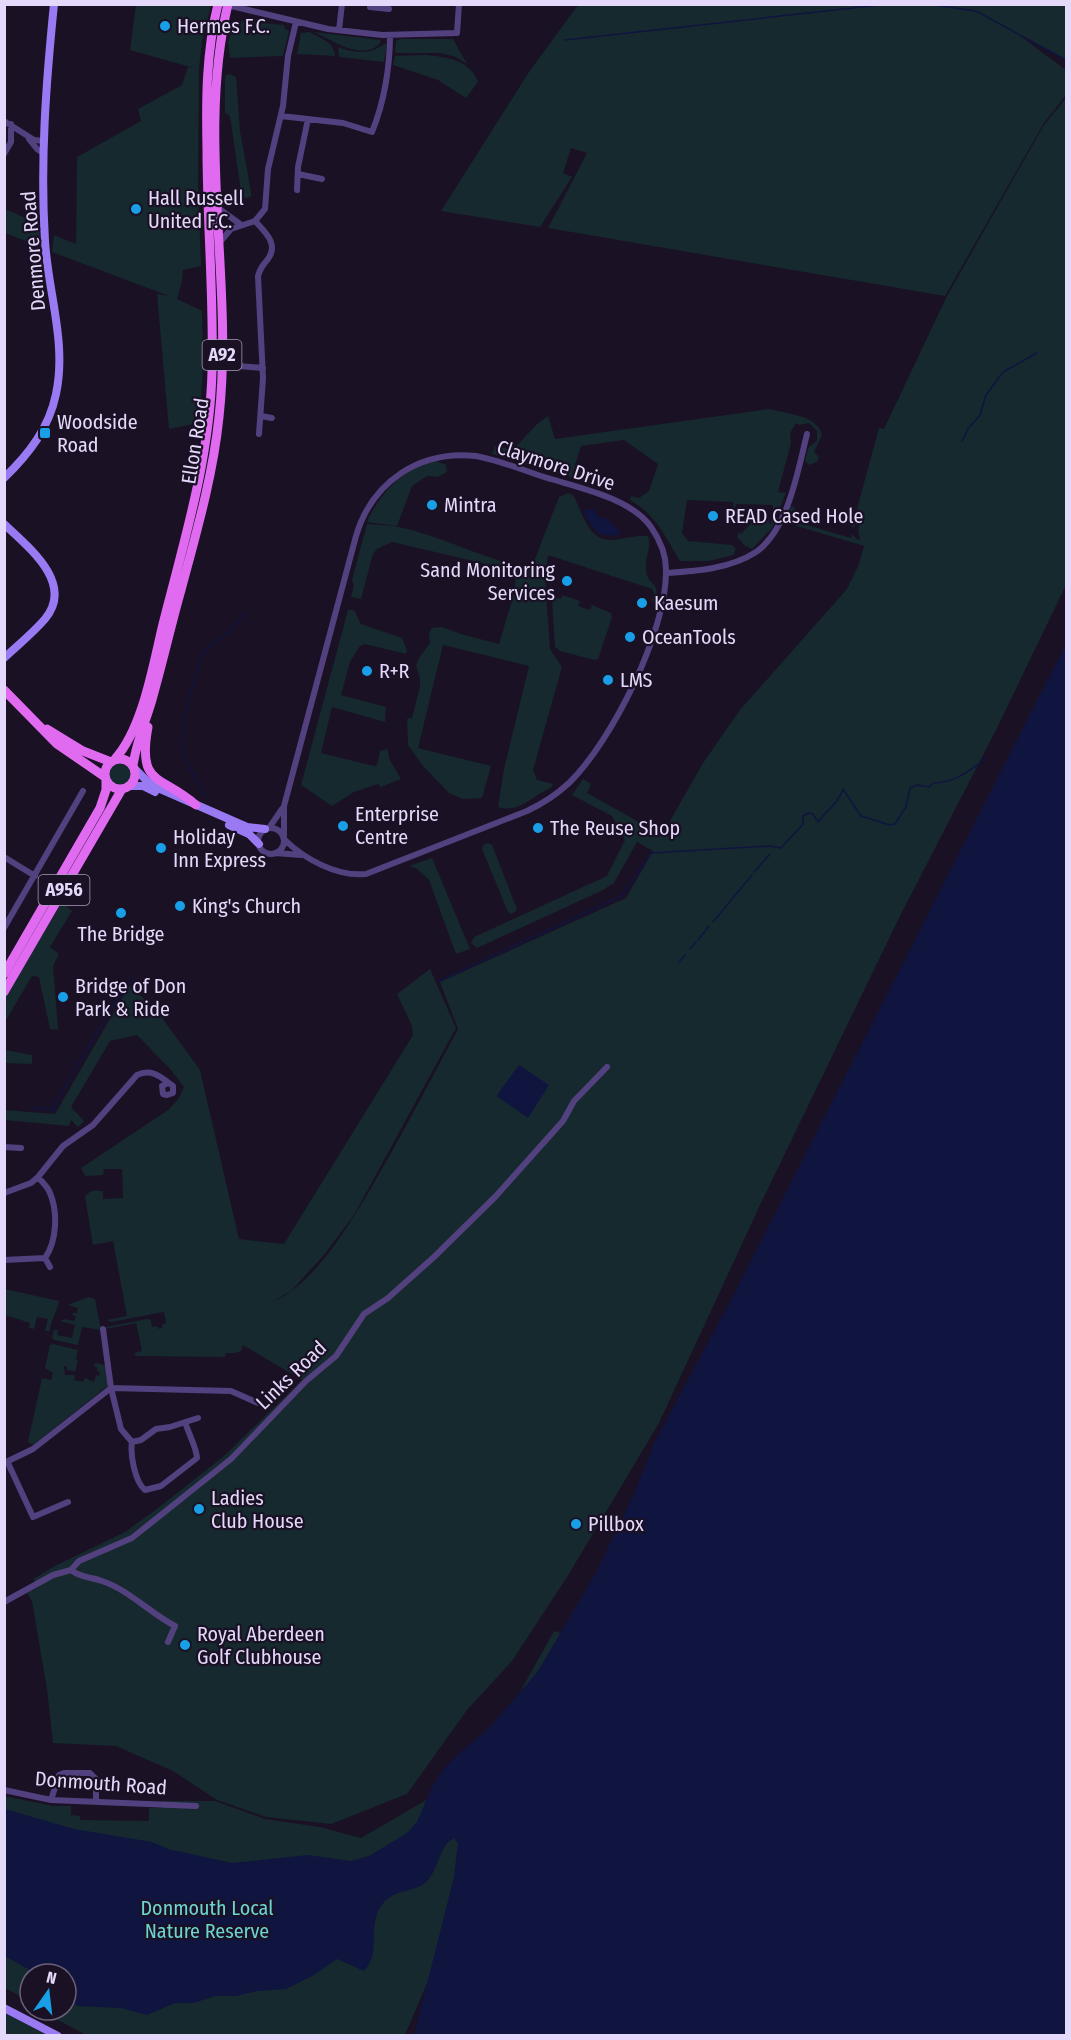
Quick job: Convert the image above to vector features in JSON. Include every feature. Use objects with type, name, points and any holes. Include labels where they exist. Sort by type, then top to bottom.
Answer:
[{"type":"main road","name":"Ellon Road","points":[[134,767],[136,747],[153,698],[191,554],[216,440],[221,398],[222,348],[216,117],[218,61],[224,5]]},
{"type":"main road","name":"Ellon Road","points":[[113,761],[131,737],[146,692],[198,485],[209,425],[212,358],[207,87],[212,37],[224,5]]},
{"type":"main road","points":[[4,690],[57,744],[106,778],[111,785],[125,787]]},
{"type":"main road","points":[[153,698],[144,751],[147,767],[158,781],[196,805]]},
{"type":"main road","points":[[35,721],[97,758],[113,761],[125,759],[134,767]]},
{"type":"main road","name":"A92","points":[[106,778],[106,769],[113,761]]},
{"type":"main road","name":"A92","points":[[125,787],[135,778],[134,767]]},
{"type":"main road","name":"A956","points":[[4,974],[100,808],[106,790],[106,778]]},
{"type":"main road","name":"A956","points":[[4,992],[125,787]]},
{"type":"street","name":"Denmore Road","points":[[4,478],[29,451],[42,432],[54,404],[59,377],[60,346],[48,275],[45,240],[44,141],[54,4]]},
{"type":"street","points":[[339,30],[342,4]]},
{"type":"street","points":[[224,5],[339,30],[390,35],[457,33],[459,4]]},
{"type":"street","points":[[370,7],[380,6],[389,9]]},
{"type":"street","points":[[220,242],[231,229],[240,224],[255,221],[266,207],[268,169],[281,116],[288,56],[296,22]]},
{"type":"street","points":[[281,116],[343,123],[372,132],[381,102],[390,53],[390,35]]},
{"type":"street","points":[[297,190],[308,119]]},
{"type":"street","points":[[8,122],[34,140],[44,141]]},
{"type":"street","points":[[4,154],[11,142],[8,122]]},
{"type":"street","points":[[24,134],[37,149],[44,153]]},
{"type":"street","points":[[298,174],[322,179]]},
{"type":"street","points":[[218,208],[240,224]]},
{"type":"street","points":[[255,221],[269,237],[272,248],[258,276],[263,368],[259,434]]},
{"type":"street","points":[[239,366],[263,368]]},
{"type":"street","points":[[261,417],[272,418]]},
{"type":"street","points":[[666,573],[730,564],[764,545],[784,513],[807,434]]},
{"type":"street","name":"Claymore Drive","points":[[267,829],[276,820],[284,806],[358,528],[375,496],[390,480],[402,471],[436,458],[469,456],[490,459],[598,494],[628,507],[646,520],[661,545],[666,573],[656,624],[639,671],[619,713],[587,761],[567,785],[541,804],[366,874],[342,873],[301,855]]},
{"type":"street","points":[[4,524],[49,571],[55,591],[51,609],[45,620],[4,658]]},
{"type":"street","points":[[134,767],[154,786],[196,805],[247,827],[278,830],[301,855]]},
{"type":"street","points":[[125,787],[143,786],[246,832],[264,852],[301,855]]},
{"type":"street","points":[[4,928],[83,791]]},
{"type":"street","name":"Claymore Drive","points":[[284,806],[284,838]]},
{"type":"street","points":[[259,844],[260,834],[267,829]]},
{"type":"street","points":[[275,853],[282,848],[284,838]]},
{"type":"street","points":[[4,857],[35,876]]},
{"type":"street","name":"Links Road","points":[[4,1602],[53,1575],[71,1570],[79,1561],[132,1538],[244,1447],[306,1381],[336,1356],[364,1314],[388,1298],[434,1257],[496,1196],[563,1121],[574,1101],[607,1067]]},
{"type":"street","points":[[4,1193],[31,1183],[38,1177],[63,1146],[93,1125],[137,1075],[152,1072],[168,1083]]},
{"type":"street","points":[[6,1156],[6,1147],[21,1148]]},
{"type":"street","points":[[38,1177],[50,1192],[53,1206],[54,1239],[45,1258]]},
{"type":"street","points":[[4,1260],[45,1258]]},
{"type":"street","points":[[45,1258],[50,1267]]},
{"type":"street","points":[[103,1329],[111,1388],[120,1429],[132,1443],[131,1454],[141,1486],[145,1490],[161,1486],[197,1458],[197,1452],[185,1422]]},
{"type":"street","points":[[97,1352],[106,1354]]},
{"type":"street","points":[[68,1502],[33,1517],[6,1463],[33,1449],[111,1388],[231,1391],[258,1403]]},
{"type":"street","points":[[132,1443],[141,1440],[156,1429],[198,1418]]},
{"type":"street","points":[[71,1570],[77,1575],[103,1581],[116,1587],[158,1617],[175,1626],[168,1642]]},
{"type":"street","points":[[51,1800],[59,1775],[90,1773],[96,1779],[96,1802]]},
{"type":"street","name":"Donmouth Road","points":[[4,1790],[51,1800],[196,1806]]},
{"type":"street","points":[[4,2008],[58,2036]]},
{"type":"green space","points":[[136,5],[211,5],[202,42],[199,69],[198,184],[201,266],[183,270],[177,299],[202,311],[203,367],[199,423],[169,429],[157,294],[169,296],[52,252],[54,235],[76,244],[77,157],[141,121],[138,109],[182,85],[188,67],[194,68],[130,50]]},
{"type":"green space","points":[[578,5],[1066,5],[1066,60],[1019,35],[1066,70],[1066,95],[1044,123],[945,296],[548,228],[587,153],[571,148],[563,173],[572,177],[540,227],[441,211],[529,72]]},
{"type":"green space","points":[[242,21],[284,25],[289,31],[283,56],[230,58],[228,43],[234,25]]},
{"type":"green space","points":[[309,32],[330,44],[335,56],[297,54],[301,33]]},
{"type":"green space","points":[[314,32],[380,40],[381,42],[374,48],[357,50]]},
{"type":"green space","points":[[400,39],[453,39],[467,64],[456,57],[440,53],[397,53],[395,52],[396,41]]},
{"type":"green space","points":[[384,44],[387,45],[384,62],[339,57],[338,47],[361,52],[379,48]]},
{"type":"green space","points":[[426,55],[457,61],[470,69],[478,82],[466,98],[438,80],[393,65],[395,56]]},
{"type":"green space","points":[[226,75],[236,77],[240,131],[251,192],[251,196],[247,198],[243,197],[241,192],[230,116],[225,113],[225,79]]},
{"type":"green space","points":[[1066,98],[1066,585],[997,728],[899,918],[761,1203],[659,1423],[569,1574],[512,1661],[467,1710],[407,1794],[331,1824],[266,1817],[217,1800],[173,1771],[116,1746],[53,1743],[47,1689],[32,1601],[27,1593],[38,1587],[33,1579],[125,1532],[154,1511],[223,1457],[302,1380],[243,1345],[241,1351],[226,1353],[225,1357],[135,1356],[135,1353],[142,1351],[136,1323],[105,1329],[147,1319],[151,1320],[152,1327],[158,1326],[159,1329],[166,1323],[164,1312],[111,1322],[107,1320],[127,1316],[113,1241],[93,1245],[85,1197],[90,1192],[103,1191],[103,1199],[123,1198],[122,1169],[104,1169],[103,1175],[85,1176],[81,1168],[168,1110],[179,1098],[184,1087],[137,1035],[110,1041],[71,1107],[84,1121],[78,1127],[71,1120],[69,1126],[5,1120],[4,1110],[55,1114],[129,986],[154,1007],[200,1070],[239,1239],[284,1244],[413,1035],[412,1026],[397,994],[430,969],[456,1028],[354,1215],[324,1255],[292,1290],[274,1301],[292,1291],[309,1276],[341,1236],[355,1214],[400,1138],[458,1029],[440,982],[626,898],[653,851],[637,842],[614,883],[603,890],[477,948],[471,943],[474,937],[607,876],[625,840],[612,816],[572,795],[583,779],[591,784],[587,793],[662,835],[703,763],[740,710],[847,589],[859,564],[864,546],[790,524],[787,520],[791,506],[795,507],[793,521],[851,538],[852,534],[858,540],[860,539],[858,531],[860,522],[857,521],[854,528],[852,527],[879,428],[884,429],[947,296],[1044,125]]},
{"type":"green space","points":[[5,209],[30,220],[32,212],[38,217],[41,247],[5,233]]},
{"type":"green space","points":[[770,409],[801,416],[815,423],[822,435],[814,452],[819,457],[817,462],[809,465],[805,461],[808,448],[817,441],[817,431],[809,423],[799,425],[796,423],[790,433],[791,443],[778,492],[786,493],[772,528],[752,549],[745,546],[737,537],[739,532],[741,534],[756,518],[753,515],[757,513],[757,518],[768,518],[770,525],[773,518],[773,505],[736,504],[734,508],[733,502],[687,500],[682,533],[688,541],[732,545],[736,549],[733,555],[709,561],[680,561],[653,519],[630,500],[631,496],[639,498],[649,491],[658,464],[624,440],[581,446],[575,465],[584,472],[587,482],[492,454],[495,446],[513,450],[536,425],[548,416],[555,439]]},
{"type":"green space","points":[[436,461],[446,465],[447,472],[438,477],[427,476],[412,486],[397,526],[367,522],[372,511],[394,483],[413,470]]},
{"type":"green space","points":[[568,493],[573,495],[591,530],[602,539],[615,540],[648,536],[646,571],[655,586],[656,602],[652,601],[654,593],[652,589],[548,555],[545,578],[550,649],[562,667],[533,770],[537,780],[553,784],[552,787],[526,803],[513,808],[498,807],[504,769],[529,666],[443,645],[418,748],[491,766],[482,798],[463,799],[449,793],[423,766],[408,745],[407,719],[412,718],[420,686],[416,666],[430,643],[429,633],[432,628],[442,627],[499,644],[514,594],[516,576],[508,569],[392,542],[377,549],[373,554],[361,599],[351,597],[354,585],[352,580],[367,524],[395,526],[416,531],[498,560],[531,569],[559,497]]},
{"type":"green space","points":[[554,593],[555,598],[562,598],[562,595],[580,601],[578,606],[590,610],[592,605],[611,613],[612,617],[598,659],[594,660],[560,651],[555,647],[552,600]]},
{"type":"green space","points":[[348,610],[354,610],[361,624],[402,638],[407,650],[406,654],[365,644],[360,646],[350,662],[341,695],[386,707],[385,722],[332,707],[321,753],[374,766],[377,765],[380,751],[387,749],[390,760],[401,779],[381,787],[378,784],[354,792],[332,806],[301,785]]},
{"type":"green space","points":[[120,763],[128,766],[131,774],[128,782],[120,785],[112,782],[109,774],[112,766]]},
{"type":"green space","points":[[488,843],[492,845],[517,909],[511,914],[508,912],[482,849],[483,845]]},
{"type":"green space","points":[[432,858],[470,949],[456,954],[429,880],[416,868],[409,866]]},
{"type":"green space","points":[[62,902],[72,911],[50,947],[59,954],[53,966],[58,1030],[50,1029],[39,977],[32,976],[5,1022],[4,999]]},
{"type":"green space","points":[[5,1050],[32,1055],[32,1064],[5,1063]]},
{"type":"green space","points":[[5,1289],[59,1301],[50,1331],[45,1331],[48,1319],[37,1317],[34,1329],[29,1328],[30,1323],[5,1315]]},
{"type":"green space","points":[[89,1297],[95,1299],[101,1330],[82,1327],[78,1345],[54,1340],[52,1337],[54,1330],[58,1330],[57,1335],[72,1338],[75,1325],[60,1321],[64,1319],[74,1321],[76,1316],[72,1315],[77,1313],[78,1308],[67,1305]]},
{"type":"green space","points":[[50,1345],[78,1350],[75,1372],[67,1370],[67,1366],[64,1366],[65,1375],[75,1375],[74,1380],[83,1382],[85,1378],[94,1382],[96,1375],[99,1376],[100,1372],[94,1366],[95,1363],[105,1365],[109,1385],[33,1445],[28,1442],[42,1378],[51,1380],[53,1373],[45,1368]]},
{"type":"green space","name":"Donmouth Local Nature Reserve","points":[[554,1631],[622,1649],[447,1936],[405,2035],[88,2036],[62,2022],[78,2022],[78,1962],[18,1962],[18,1995],[5,1988],[4,1796],[54,1806],[71,1806],[71,1815],[80,1816],[80,1820],[149,1821],[149,1808],[161,1808],[162,1801],[215,1801],[265,1819],[320,1827],[361,1838],[476,1771]]},
{"type":"green space","points":[[5,2013],[18,2020],[18,2022],[47,2035],[5,2035]]},
{"type":"shaded area","points":[[593,509],[601,519],[606,518],[620,532],[618,535],[605,535],[596,531],[586,518],[584,510]]},
{"type":"shaded area","points":[[1066,644],[1066,2035],[414,2035],[454,1877],[458,1843],[454,1838],[445,1846],[428,1880],[418,1887],[392,1896],[381,1906],[375,1922],[372,1956],[364,1971],[337,1959],[314,1975],[286,1989],[257,1991],[236,1996],[215,1996],[194,2003],[175,2003],[147,2015],[121,2008],[78,2006],[78,1962],[18,1963],[5,1956],[5,1809],[74,1829],[152,1842],[168,1849],[232,1863],[308,1855],[351,1861],[369,1856],[407,1833],[417,1822],[432,1787],[442,1771],[489,1728],[538,1671],[598,1569],[636,1489],[655,1441],[731,1300]]},
{"type":"shaded area","points":[[519,1065],[549,1085],[528,1118],[497,1095]]},
{"type":"waterway","points":[[565,40],[889,4]]},
{"type":"waterway","points":[[927,4],[976,11],[1066,60]]},
{"type":"waterway","points":[[962,441],[968,429],[980,415],[986,395],[1003,372],[1037,353]]},
{"type":"waterway","points":[[205,796],[183,754],[182,739],[186,712],[194,681],[207,649],[235,626],[243,614]]},
{"type":"waterway","points":[[439,981],[622,896],[651,853],[769,846],[781,848],[803,824],[803,816],[813,814],[818,822],[835,803],[843,789],[861,816],[890,825],[895,824],[906,807],[910,788],[917,785],[929,787],[933,783],[948,781],[987,758]]},
{"type":"waterway","points":[[754,872],[770,854]]},
{"type":"waterway","points":[[713,922],[752,875]]},
{"type":"waterway","points":[[698,940],[709,926]]},
{"type":"waterway","points":[[690,949],[696,942]]},
{"type":"waterway","points":[[679,962],[685,955]]},
{"type":"waterway","points":[[54,1112],[52,1109],[112,1007],[134,977]]},
{"type":"waterway","points":[[32,1108],[52,1109]]},
{"type":"place","name":"Hermes F.C.","points":[[165,26]]},
{"type":"place","name":"Hall Russell United F.C.","points":[[136,209]]},
{"type":"place","name":"Woodside Road","points":[[45,433]]},
{"type":"place","name":"Mintra","points":[[432,505]]},
{"type":"place","name":"READ Cased Hole","points":[[713,516]]},
{"type":"place","name":"Sand Monitoring Services","points":[[567,581]]},
{"type":"place","name":"Kaesum","points":[[642,603]]},
{"type":"place","name":"OceanTools","points":[[630,637]]},
{"type":"place","name":"R+R","points":[[367,671]]},
{"type":"place","name":"LMS","points":[[608,680]]},
{"type":"place","name":"Enterprise Centre","points":[[343,826]]},
{"type":"place","name":"The Reuse Shop","points":[[538,828]]},
{"type":"place","name":"Holiday Inn Express","points":[[161,848]]},
{"type":"place","name":"King's Church","points":[[180,906]]},
{"type":"place","name":"The Bridge","points":[[121,913]]},
{"type":"place","name":"Bridge of Don Park & Ride","points":[[63,997]]},
{"type":"place","name":"Ladies Club House","points":[[199,1509]]},
{"type":"place","name":"Pillbox","points":[[576,1524]]},
{"type":"place","name":"Royal Aberdeen Golf Clubhouse","points":[[185,1645]]}]
